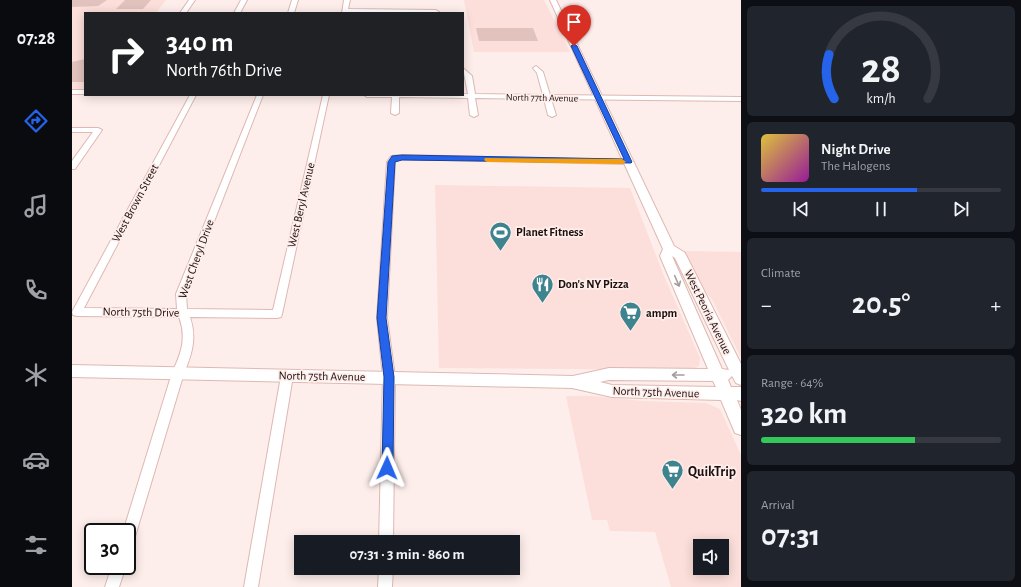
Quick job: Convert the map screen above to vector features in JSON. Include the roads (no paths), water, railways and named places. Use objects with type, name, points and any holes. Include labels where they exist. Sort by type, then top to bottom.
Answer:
[{"type":"main road","name":"West Peoria Avenue","points":[[553,0],[669,249],[680,255],[740,376]]},
{"type":"main road","name":"West Peoria Avenue","points":[[669,249],[666,256],[741,428]]},
{"type":"main road","name":"North 75th Avenue","points":[[72,372],[389,377],[572,382],[612,391],[741,394]]},
{"type":"main road","name":"North 75th Avenue","points":[[572,382],[609,374],[740,376]]},
{"type":"street","points":[[184,12],[192,0]]},
{"type":"street","points":[[238,12],[244,0]]},
{"type":"street","points":[[290,12],[295,0]]},
{"type":"street","points":[[345,12],[347,0]]},
{"type":"street","points":[[536,68],[540,72],[552,115]]},
{"type":"street","points":[[464,70],[469,76],[474,115]]},
{"type":"street","points":[[72,92],[84,92]]},
{"type":"street","name":"West Brown Street","points":[[77,312],[192,96]]},
{"type":"street","name":"West Cheryl Drive","points":[[132,523],[178,373],[188,348],[189,336],[179,304],[181,294],[260,96]]},
{"type":"street","name":"West Beryl Avenue","points":[[277,314],[326,96]]},
{"type":"street","points":[[395,113],[396,96]]},
{"type":"street","name":"North 77th Avenue","points":[[464,96],[741,99]]},
{"type":"street","points":[[72,130],[98,130],[72,167]]},
{"type":"street","points":[[386,535],[389,377],[382,318],[391,162],[394,158],[628,162]]},
{"type":"street","name":"North 75th Drive","points":[[77,312],[277,314]]},
{"type":"street","points":[[251,587],[287,376]]},
{"type":"street","points":[[112,587],[116,575]]},
{"type":"street","points":[[385,587],[386,575]]},
{"type":"place","name":"Planet Fitness","points":[[501,252]]},
{"type":"place","name":"Don's NY Pizza","points":[[543,304]]},
{"type":"place","name":"ampm","points":[[631,332]]},
{"type":"place","name":"QuikTrip","points":[[672,490]]}]
